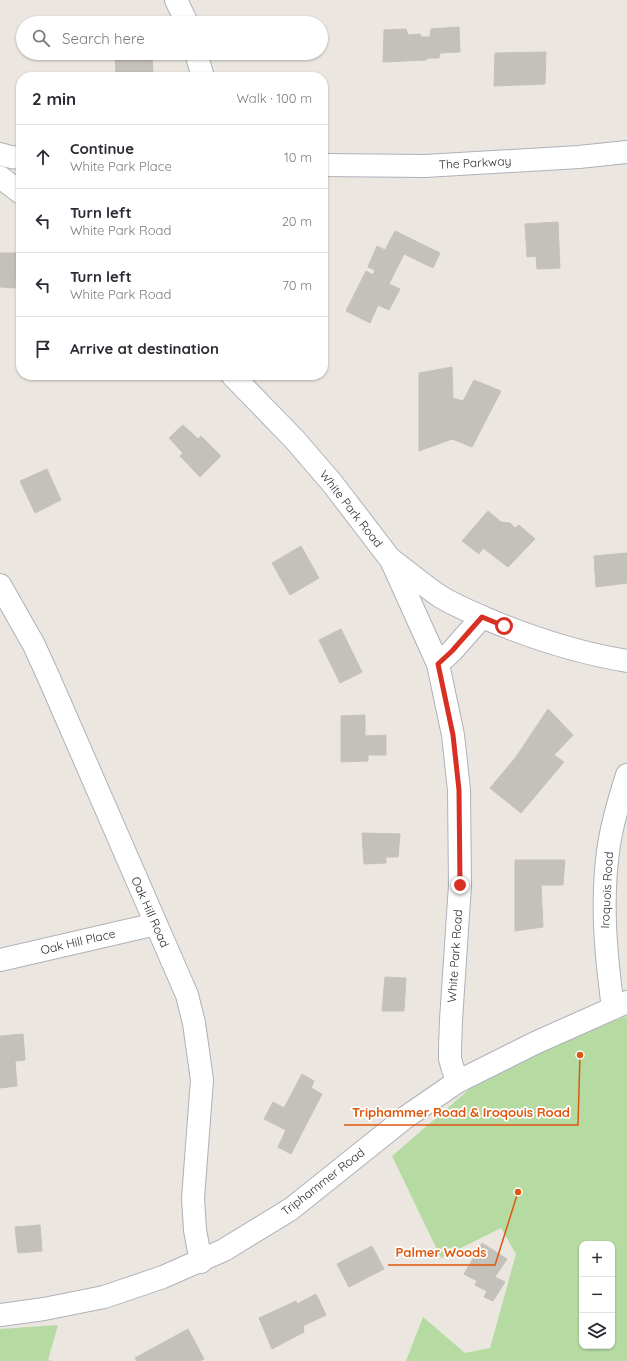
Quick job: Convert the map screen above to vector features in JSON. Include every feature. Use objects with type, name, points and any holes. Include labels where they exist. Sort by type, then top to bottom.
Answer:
[{"type":"street","points":[[176,0],[184,16]]},
{"type":"street","points":[[198,60],[202,72]]},
{"type":"street","name":"The Parkway","points":[[328,165],[425,166],[579,157],[627,152]]},
{"type":"street","points":[[0,154],[16,157]]},
{"type":"street","points":[[0,177],[16,189]]},
{"type":"street","name":"White Park Road","points":[[237,380],[295,440],[332,483],[391,560],[438,664],[453,735],[459,790],[460,885],[450,1047],[450,1059],[457,1082]]},
{"type":"street","points":[[391,560],[440,596],[467,611],[554,644],[627,661]]},
{"type":"street","name":"Oak Hill Road","points":[[0,585],[34,645],[187,995],[195,1030],[202,1080],[193,1198],[195,1230],[201,1262]]},
{"type":"street","points":[[438,664],[452,651],[482,617]]},
{"type":"street","name":"Iroquois Road","points":[[620,1005],[606,948],[604,900],[608,852],[618,804],[627,775]]},
{"type":"street","name":"Oak Hill Place","points":[[0,960],[156,924]]},
{"type":"street","name":"Triphammer Road","points":[[0,1315],[104,1298],[201,1262],[224,1250],[291,1209],[406,1117],[457,1082],[535,1043],[620,1005]]},
{"type":"green space","points":[[627,1016],[627,1361],[406,1361],[423,1317],[465,1353],[490,1348],[516,1254],[501,1228],[441,1258],[392,1156],[503,1060]]},
{"type":"green space","points":[[58,1325],[48,1360],[52,1361],[0,1361],[0,1329]]},
{"type":"building","points":[[459,27],[460,52],[440,53],[439,58],[428,58],[426,60],[383,62],[384,30],[406,29],[408,35],[420,34],[421,37],[430,37],[431,29]]},
{"type":"building","points":[[546,52],[545,84],[494,86],[495,53]]},
{"type":"building","points":[[115,60],[152,60],[153,72],[116,72]]},
{"type":"building","points":[[558,222],[560,268],[537,269],[536,256],[527,257],[525,224]]},
{"type":"building","points":[[395,231],[440,253],[433,268],[404,254],[389,284],[400,289],[389,310],[378,305],[370,323],[346,311],[366,271],[373,275],[375,270],[368,267],[377,246],[385,250]]},
{"type":"building","points":[[0,253],[16,253],[15,288],[0,287]]},
{"type":"building","points":[[452,367],[453,398],[463,401],[474,380],[501,391],[472,447],[452,439],[419,451],[419,373]]},
{"type":"building","points":[[183,425],[198,439],[201,436],[221,456],[200,477],[180,456],[183,453],[169,438]]},
{"type":"building","points":[[47,469],[61,500],[35,513],[20,481]]},
{"type":"building","points":[[488,511],[501,522],[510,523],[515,528],[519,525],[535,539],[508,567],[483,548],[479,554],[462,541]]},
{"type":"building","points":[[301,546],[319,578],[290,595],[272,563]]},
{"type":"building","points":[[627,553],[627,583],[596,587],[594,556]]},
{"type":"building","points":[[341,629],[362,672],[340,683],[319,640]]},
{"type":"building","points":[[548,709],[573,735],[554,755],[564,762],[521,813],[490,788],[516,757]]},
{"type":"building","points":[[365,715],[365,736],[386,735],[386,755],[368,755],[368,761],[341,762],[341,716]]},
{"type":"building","points":[[362,833],[400,834],[398,857],[386,857],[386,863],[364,864]]},
{"type":"building","points":[[515,860],[565,860],[563,885],[541,885],[543,927],[515,931]]},
{"type":"building","points":[[385,977],[406,978],[404,1011],[382,1011]]},
{"type":"building","points":[[23,1034],[25,1060],[15,1061],[17,1086],[0,1088],[0,1036]]},
{"type":"building","points":[[302,1074],[314,1081],[311,1088],[322,1094],[291,1154],[278,1147],[286,1130],[264,1119],[273,1102],[284,1108]]},
{"type":"building","points":[[40,1225],[42,1251],[18,1253],[15,1227]]},
{"type":"building","points":[[482,1243],[507,1259],[495,1277],[505,1282],[493,1301],[484,1297],[487,1291],[475,1285],[477,1281],[464,1274]]},
{"type":"building","points":[[372,1246],[384,1269],[349,1287],[337,1264]]},
{"type":"building","points":[[316,1294],[326,1315],[303,1326],[304,1332],[272,1349],[259,1318],[296,1301],[297,1304]]},
{"type":"building","points":[[188,1329],[204,1359],[200,1361],[137,1361],[135,1358]]},
{"type":"place","name":"Triphammer Road & Iroqouis Road","points":[[580,1055]]},
{"type":"place","name":"Palmer Woods","points":[[518,1192]]},
{"type":"route","points":[[460,885],[459,790],[453,735],[438,664],[452,651],[482,617],[504,626]]}]
